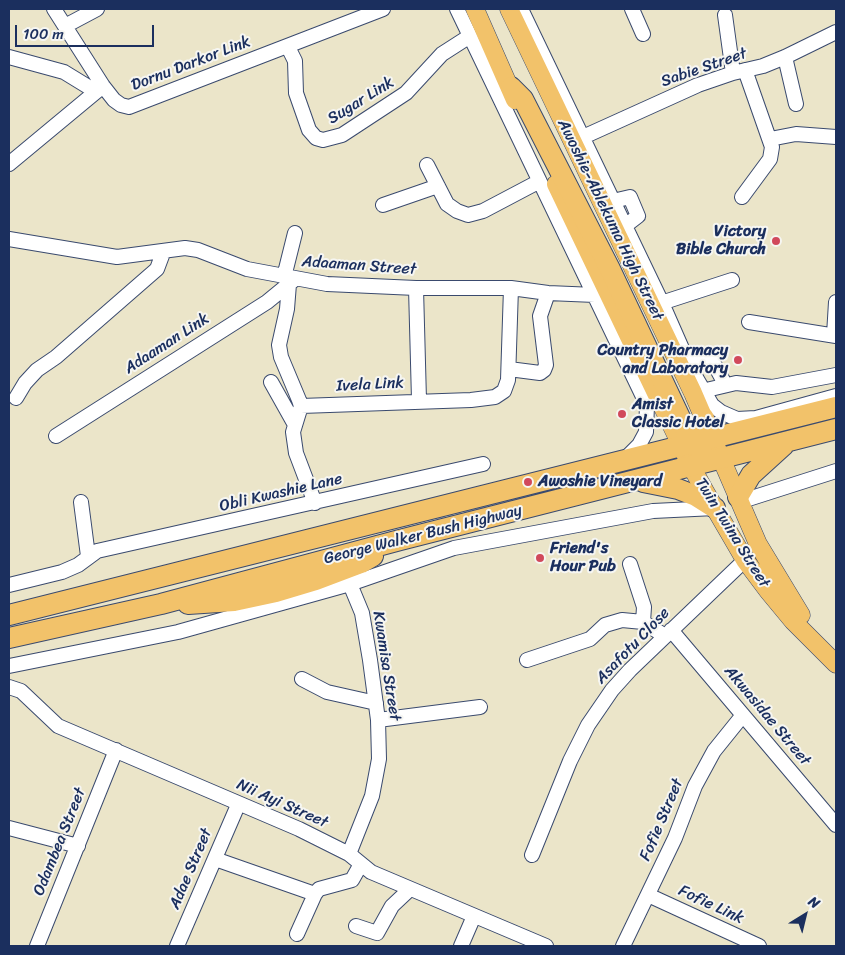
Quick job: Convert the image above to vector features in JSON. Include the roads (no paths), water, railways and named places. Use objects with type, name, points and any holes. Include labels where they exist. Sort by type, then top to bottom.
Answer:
[{"type":"highway","points":[[511,87],[523,98],[609,267],[686,439],[706,453],[722,458]]},
{"type":"highway","name":"George Walker Bush Highway","points":[[9,615],[620,463],[686,439],[713,438],[836,407]]},
{"type":"highway","points":[[686,439],[689,429],[698,430],[704,418]]},
{"type":"highway","name":"George Walker Bush Highway","points":[[9,638],[161,604],[400,540],[836,430]]},
{"type":"highway","points":[[738,499],[751,476],[787,442]]},
{"type":"highway","points":[[633,481],[678,489],[696,496],[714,508]]},
{"type":"highway","points":[[9,608],[52,598],[83,597]]},
{"type":"main road","points":[[475,9],[487,53],[511,87]]},
{"type":"main road","name":"Awoshie-Ablekuma High Street","points":[[509,9],[657,304],[722,458]]},
{"type":"main road","name":"Twin Twina Street","points":[[686,439],[690,466],[745,560],[793,621],[836,662]]},
{"type":"main road","name":"Twin Twina Street","points":[[722,458],[758,544],[790,600],[836,662]]},
{"type":"street","name":"Dornu Darkor Link","points":[[54,9],[99,89],[121,105],[129,107],[383,9]]},
{"type":"street","points":[[65,26],[97,9]]},
{"type":"street","points":[[456,9],[470,36],[487,53],[538,182],[594,295]]},
{"type":"street","name":"Awoshie-Ablekuma High Street","points":[[521,9],[625,226],[657,304],[702,391],[712,404],[721,412],[737,418],[756,418],[836,396]]},
{"type":"street","points":[[632,9],[642,34]]},
{"type":"street","points":[[725,15],[739,72],[772,147],[770,159],[742,197]]},
{"type":"street","name":"Sabie Street","points":[[583,137],[698,85],[785,57],[836,32]]},
{"type":"street","name":"Sugar Link","points":[[288,47],[295,61],[296,93],[309,130],[316,138],[324,140],[342,135],[406,94],[442,54],[470,36]]},
{"type":"street","points":[[9,57],[64,72],[99,89],[9,164]]},
{"type":"street","points":[[785,57],[796,104]]},
{"type":"street","points":[[770,139],[796,134],[836,136]]},
{"type":"street","points":[[427,165],[447,204],[457,211],[468,215],[483,211],[538,182]]},
{"type":"street","points":[[383,206],[438,186]]},
{"type":"street","points":[[295,233],[287,309],[279,345],[281,358],[301,406],[292,432],[296,452],[315,503]]},
{"type":"street","name":"Adaaman Street","points":[[9,239],[116,257],[163,253],[185,248],[198,250],[247,269],[290,280],[327,284],[416,288],[511,288],[548,293],[594,295]]},
{"type":"street","points":[[16,398],[30,376],[56,357],[157,269],[163,253]]},
{"type":"street","name":"Adaaman Link","points":[[56,436],[267,302],[290,280]]},
{"type":"street","points":[[657,304],[732,280]]},
{"type":"street","name":"Ivela Link","points":[[301,406],[419,400],[416,288]]},
{"type":"street","points":[[419,400],[440,401],[495,396],[504,391],[509,369],[511,288]]},
{"type":"street","points":[[509,369],[540,372],[544,370],[546,366],[540,316],[548,293]]},
{"type":"street","name":"George Walker Bush Highway","points":[[594,295],[647,405],[646,432],[639,445],[620,463]]},
{"type":"street","points":[[749,322],[835,336],[836,302]]},
{"type":"street","points":[[686,360],[707,358],[712,360],[725,384]]},
{"type":"street","points":[[702,391],[725,384],[772,387],[836,374]]},
{"type":"street","points":[[271,382],[294,423]]},
{"type":"street","name":"Obli Kwashie Lane","points":[[88,556],[98,551],[483,464]]},
{"type":"street","points":[[738,499],[836,471]]},
{"type":"street","points":[[9,585],[62,572],[78,565],[88,556],[81,502]]},
{"type":"street","points":[[9,666],[178,632],[350,584],[454,548],[653,511],[714,508]]},
{"type":"street","name":"Asafotu Close","points":[[532,854],[570,761],[588,725],[612,690],[668,633],[745,560]]},
{"type":"street","points":[[526,660],[590,639],[611,623],[622,620],[643,622],[644,607],[630,564]]},
{"type":"street","name":"Kwamisa Street","points":[[349,854],[372,796],[379,759],[378,720],[362,613],[350,584]]},
{"type":"street","name":"Akwasidae Street","points":[[643,622],[668,633],[743,715],[836,825]]},
{"type":"street","points":[[302,679],[327,692],[376,703]]},
{"type":"street","name":"Nii Ayi Street","points":[[9,687],[21,692],[58,726],[238,805],[299,828],[349,854],[371,872],[546,946]]},
{"type":"street","points":[[378,720],[480,707]]},
{"type":"street","name":"Fofie Street","points":[[623,946],[675,838],[695,786],[714,751],[743,715]]},
{"type":"street","name":"Odambea Street","points":[[37,946],[116,750]]},
{"type":"street","name":"Adae Street","points":[[177,946],[238,805]]},
{"type":"street","points":[[9,828],[78,846]]},
{"type":"street","points":[[214,859],[315,894]]},
{"type":"street","points":[[297,934],[315,894],[324,887],[352,880],[362,864]]},
{"type":"street","points":[[356,926],[377,933],[392,906],[410,890]]},
{"type":"street","name":"Fofie Link","points":[[648,894],[759,946]]},
{"type":"street","points":[[460,946],[474,916]]},
{"type":"place","name":"Victory Bible Church","points":[[776,241]]},
{"type":"place","name":"Country Pharmacy and Laboratory","points":[[738,360]]},
{"type":"place","name":"Amist Classic Hotel","points":[[622,414]]},
{"type":"place","name":"Awoshie Vineyard","points":[[528,482]]},
{"type":"place","name":"Friend's Hour Pub","points":[[540,558]]}]
